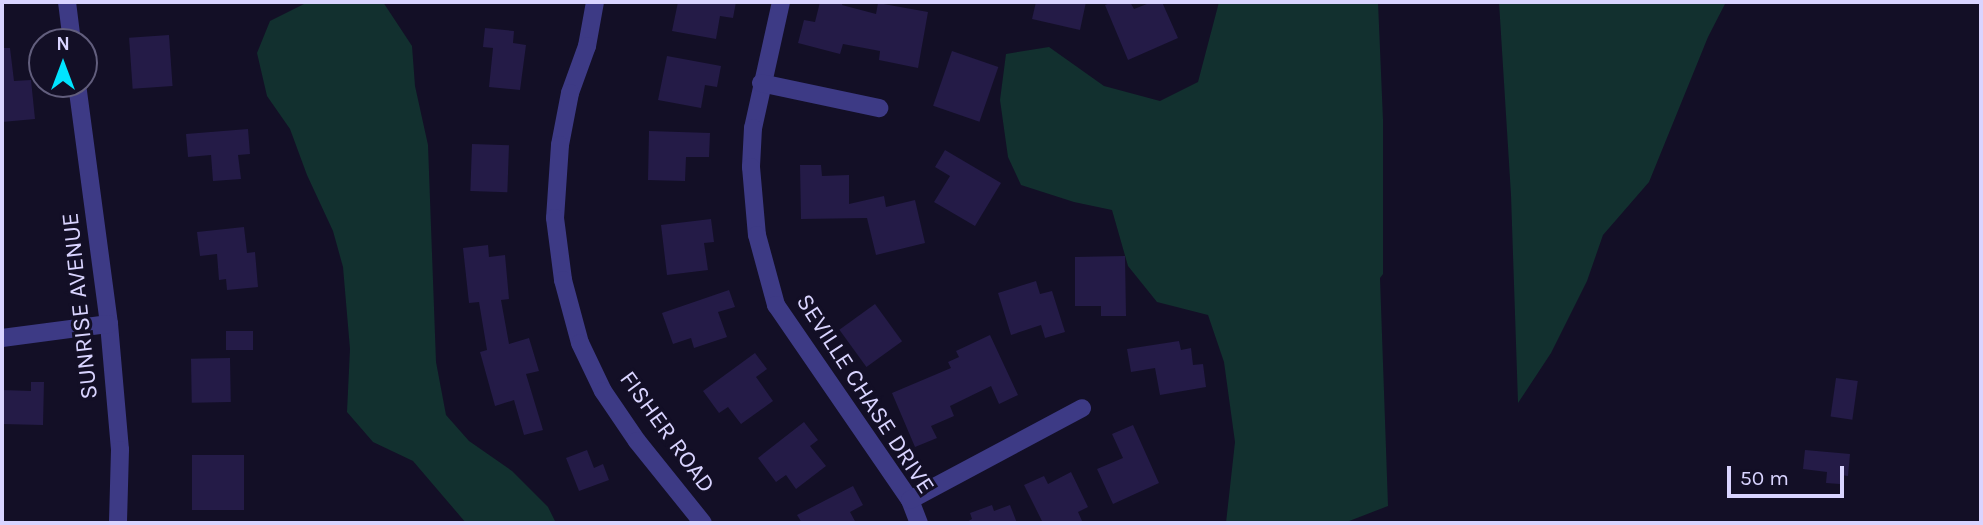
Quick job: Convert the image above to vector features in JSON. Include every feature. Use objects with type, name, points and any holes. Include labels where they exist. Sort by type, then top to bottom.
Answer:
[{"type":"street","points":[[66,2],[70,28]]},
{"type":"street","name":"FISHER ROAD","points":[[595,2],[587,46],[570,93],[560,145],[555,218],[563,280],[580,342],[603,391],[637,441],[703,523]]},
{"type":"street","name":"SEVILLE CHASE DRIVE","points":[[781,2],[752,128],[752,194],[757,235],[776,305],[910,500],[919,523]]},
{"type":"street","points":[[761,83],[879,108]]},
{"type":"street","name":"SUNRISE AVENUE","points":[[79,98],[109,324],[120,450],[118,523]]},
{"type":"street","points":[[2,338],[109,324]]},
{"type":"street","points":[[910,500],[1082,408]]},
{"type":"green space","points":[[308,2],[383,2],[412,46],[415,86],[428,145],[436,362],[446,415],[469,441],[512,471],[548,507],[556,523],[466,523],[413,461],[373,442],[347,412],[350,349],[343,267],[333,231],[307,175],[290,129],[267,96],[257,53],[270,21]]},
{"type":"green space","points":[[1219,2],[1378,2],[1383,120],[1383,274],[1380,278],[1388,506],[1344,523],[1226,523],[1235,442],[1224,362],[1208,315],[1157,302],[1128,266],[1112,210],[1074,202],[1021,185],[1008,157],[1000,100],[1006,54],[1049,47],[1104,86],[1160,101],[1198,82]]},
{"type":"green space","points":[[1499,2],[1726,2],[1708,37],[1649,182],[1603,235],[1587,281],[1551,353],[1518,403],[1511,195]]},
{"type":"building","points":[[678,2],[736,2],[733,18],[720,16],[716,39],[672,31]]},
{"type":"building","points":[[820,2],[843,2],[842,5],[876,14],[878,3],[928,12],[918,68],[879,60],[880,51],[843,44],[840,54],[798,43],[804,20],[815,22]]},
{"type":"building","points":[[1036,2],[1086,2],[1080,30],[1032,19]]},
{"type":"building","points":[[1130,2],[1134,9],[1152,2],[1162,2],[1178,38],[1128,60],[1105,5]]},
{"type":"building","points":[[485,28],[514,31],[513,43],[526,45],[520,90],[489,87],[493,48],[483,47]]},
{"type":"building","points":[[169,35],[173,86],[133,89],[129,38]]},
{"type":"building","points":[[2,48],[10,48],[14,81],[28,80],[28,98],[33,98],[35,119],[2,122]]},
{"type":"building","points":[[952,51],[998,67],[979,122],[933,106]]},
{"type":"building","points":[[667,56],[721,66],[717,87],[705,85],[701,108],[658,100]]},
{"type":"building","points":[[248,129],[250,154],[238,155],[241,179],[213,181],[211,155],[188,157],[186,134]]},
{"type":"building","points":[[649,131],[710,133],[709,157],[686,157],[685,181],[648,180]]},
{"type":"building","points":[[472,144],[509,145],[507,192],[470,191]]},
{"type":"building","points":[[945,150],[1001,183],[975,226],[934,202],[950,176],[935,167]]},
{"type":"building","points":[[800,165],[821,165],[822,176],[849,175],[849,204],[884,196],[886,207],[915,200],[925,243],[876,255],[867,218],[801,219]]},
{"type":"building","points":[[711,219],[714,242],[704,243],[708,270],[667,275],[661,225]]},
{"type":"building","points":[[244,227],[247,253],[255,252],[258,287],[227,290],[226,279],[219,280],[217,254],[200,256],[197,232]]},
{"type":"building","points":[[488,245],[489,257],[505,255],[509,299],[501,300],[509,344],[529,338],[539,371],[526,374],[543,430],[524,435],[514,400],[495,406],[480,352],[487,350],[479,302],[469,303],[463,248]]},
{"type":"building","points":[[1125,256],[1126,316],[1101,316],[1101,306],[1075,306],[1075,257]]},
{"type":"building","points":[[1036,281],[1040,294],[1052,291],[1065,332],[1045,338],[1041,325],[1011,335],[998,293]]},
{"type":"building","points":[[729,290],[735,307],[718,312],[727,337],[694,348],[691,338],[673,344],[662,313]]},
{"type":"building","points":[[875,304],[902,341],[866,367],[839,330]]},
{"type":"building","points":[[226,331],[253,331],[253,350],[226,350]]},
{"type":"building","points":[[990,335],[1018,395],[999,404],[991,386],[950,406],[954,416],[931,426],[937,438],[915,447],[892,393],[951,368],[948,362],[959,357],[956,351]]},
{"type":"building","points":[[1179,341],[1181,350],[1191,348],[1193,365],[1203,364],[1206,387],[1160,395],[1155,368],[1131,372],[1127,349]]},
{"type":"building","points":[[755,353],[767,369],[756,377],[773,401],[741,424],[728,407],[719,413],[703,391]]},
{"type":"building","points":[[230,358],[231,402],[192,403],[191,359]]},
{"type":"building","points":[[1836,378],[1858,381],[1852,420],[1831,417]]},
{"type":"building","points":[[31,382],[44,382],[43,425],[2,424],[2,390],[31,391]]},
{"type":"building","points":[[804,422],[818,440],[810,446],[826,466],[796,489],[786,475],[776,482],[758,458]]},
{"type":"building","points":[[1133,425],[1159,483],[1113,504],[1097,469],[1123,458],[1112,434]]},
{"type":"building","points":[[587,450],[594,468],[603,464],[609,480],[579,491],[566,458]]},
{"type":"building","points":[[1805,450],[1850,454],[1848,476],[1841,475],[1840,484],[1826,483],[1827,472],[1803,469]]},
{"type":"building","points":[[192,455],[244,455],[244,510],[192,510]]},
{"type":"building","points":[[1071,472],[1088,507],[1078,512],[1083,523],[1043,523],[1024,485],[1044,476],[1048,484]]},
{"type":"building","points":[[853,486],[863,505],[850,512],[856,523],[802,523],[797,515]]},
{"type":"building","points":[[992,505],[994,511],[1010,505],[1017,523],[965,523],[972,519],[970,513]]}]
